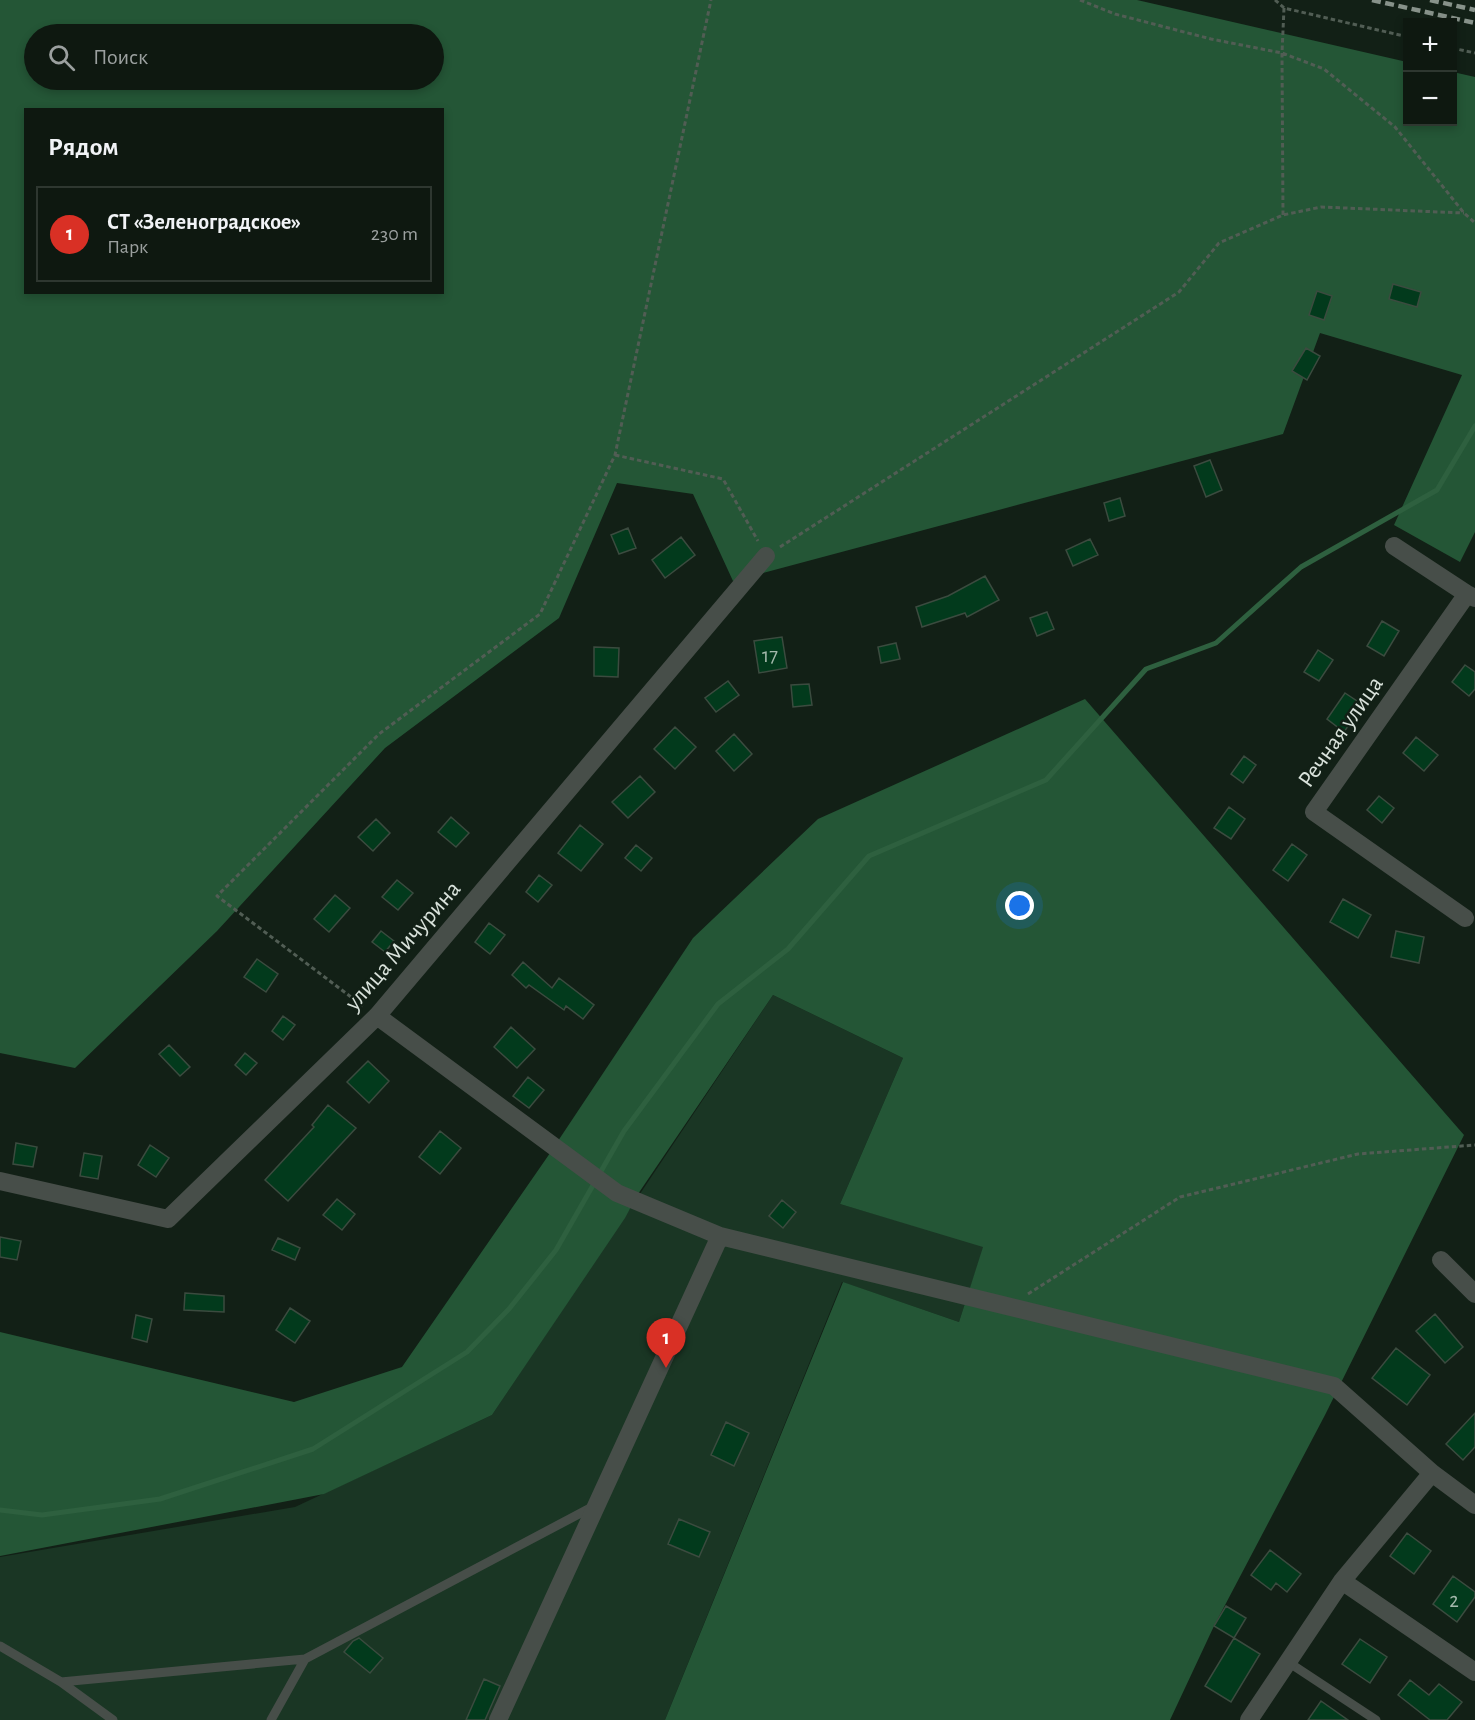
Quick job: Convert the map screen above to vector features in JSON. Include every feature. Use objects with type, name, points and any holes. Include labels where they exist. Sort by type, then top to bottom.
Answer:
[{"type":"street","points":[[1394,546],[1471,596]]},
{"type":"street","name":"улица Мичурина","points":[[0,1181],[168,1219],[377,1016],[766,556]]},
{"type":"street","name":"Речная улица","points":[[1465,918],[1314,812],[1471,596]]},
{"type":"street","points":[[377,1016],[617,1193],[720,1236],[1334,1386],[1432,1473],[1475,1505]]},
{"type":"street","points":[[498,1720],[720,1236]]},
{"type":"street","points":[[1441,1260],[1475,1294]]},
{"type":"street","points":[[1249,1720],[1342,1581],[1432,1473]]},
{"type":"street","points":[[1342,1581],[1475,1672]]},
{"type":"lane","points":[[61,1682],[305,1659],[597,1504]]},
{"type":"lane","points":[[0,1646],[61,1682],[113,1720]]},
{"type":"lane","points":[[271,1720],[305,1659]]},
{"type":"lane","points":[[1288,1662],[1376,1720]]},
{"type":"path","points":[[377,1016],[217,896],[379,734],[540,614],[615,455],[711,0]]},
{"type":"path","points":[[1080,0],[1115,14],[1210,39],[1282,53],[1324,69],[1395,128],[1464,213],[1475,223]]},
{"type":"path","points":[[1275,0],[1284,8],[1403,36]]},
{"type":"path","points":[[1282,215],[1284,8]]},
{"type":"path","points":[[1457,49],[1475,53]]},
{"type":"path","points":[[615,455],[723,479],[766,556],[1179,292],[1219,243],[1282,215],[1321,207],[1464,213]]},
{"type":"path","points":[[1009,1306],[1180,1197],[1358,1154],[1475,1145]]},
{"type":"green space","points":[[0,0],[1137,0],[1403,61],[1403,126],[1457,126],[1457,73],[1475,77],[1475,532],[1460,562],[1394,525],[1462,375],[1320,333],[1283,434],[733,581],[693,494],[617,483],[559,618],[385,748],[217,931],[75,1068],[0,1053]]},
{"type":"green space","points":[[1085,699],[1464,1135],[1325,1415],[1214,1626],[1170,1720],[665,1720],[843,1282],[959,1322],[983,1247],[840,1204],[903,1058],[773,995],[492,1415],[324,1494],[0,1556],[0,1332],[294,1402],[402,1367],[548,1156],[693,938],[818,819]]},
{"type":"green space","points":[[773,995],[903,1058],[840,1204],[984,1246],[959,1322],[842,1282],[665,1720],[0,1720],[0,1557],[295,1507],[492,1415]]},
{"type":"building","points":[[1393,284],[1421,292],[1417,307],[1389,299]]},
{"type":"building","points":[[1317,291],[1332,296],[1324,320],[1309,315]]},
{"type":"building","points":[[1306,348],[1320,356],[1307,380],[1292,371]]},
{"type":"building","points":[[1210,460],[1222,490],[1206,497],[1194,466]]},
{"type":"building","points":[[1120,498],[1125,516],[1109,521],[1104,503]]},
{"type":"building","points":[[628,528],[636,548],[619,554],[611,535]]},
{"type":"building","points":[[681,537],[695,555],[665,578],[652,560]]},
{"type":"building","points":[[1090,539],[1098,555],[1073,566],[1066,550]]},
{"type":"building","points":[[985,576],[999,600],[967,617],[965,613],[922,627],[916,607],[948,596]]},
{"type":"building","points":[[1047,612],[1054,629],[1037,636],[1030,618]]},
{"type":"building","points":[[1382,621],[1399,631],[1384,656],[1367,646]]},
{"type":"building","points":[[782,637],[787,668],[759,673],[754,641]]},
{"type":"building","points":[[896,643],[900,659],[881,663],[878,647]]},
{"type":"building","points":[[594,647],[619,648],[618,677],[594,676]]},
{"type":"building","points":[[1318,650],[1333,660],[1319,681],[1304,672]]},
{"type":"building","points":[[1465,665],[1475,672],[1475,689],[1469,696],[1452,682]]},
{"type":"building","points":[[728,681],[739,695],[716,712],[705,698]]},
{"type":"building","points":[[809,684],[812,705],[793,707],[791,685]]},
{"type":"building","points":[[1345,693],[1363,705],[1344,732],[1327,719]]},
{"type":"building","points":[[675,727],[696,747],[675,769],[654,749]]},
{"type":"building","points":[[734,734],[752,754],[734,771],[716,751]]},
{"type":"building","points":[[1416,737],[1438,755],[1424,771],[1403,753]]},
{"type":"building","points":[[1244,756],[1256,765],[1243,783],[1231,774]]},
{"type":"building","points":[[640,776],[655,792],[628,818],[612,802]]},
{"type":"building","points":[[1379,796],[1394,808],[1382,823],[1367,810]]},
{"type":"building","points":[[1229,807],[1245,819],[1231,839],[1214,828]]},
{"type":"building","points":[[451,817],[469,833],[456,847],[438,832]]},
{"type":"building","points":[[376,819],[390,833],[373,851],[358,837]]},
{"type":"building","points":[[580,825],[603,844],[581,871],[558,853]]},
{"type":"building","points":[[1292,844],[1307,855],[1288,881],[1273,870]]},
{"type":"building","points":[[636,845],[652,858],[641,871],[625,858]]},
{"type":"building","points":[[539,875],[552,885],[538,902],[526,892]]},
{"type":"building","points":[[397,880],[413,893],[398,910],[382,897]]},
{"type":"building","points":[[335,895],[350,908],[329,932],[314,919]]},
{"type":"building","points":[[1343,899],[1371,915],[1358,938],[1330,922]]},
{"type":"building","points":[[489,923],[505,935],[490,954],[475,942]]},
{"type":"building","points":[[381,931],[394,941],[385,952],[372,942]]},
{"type":"building","points":[[1396,931],[1424,937],[1419,963],[1391,957]]},
{"type":"building","points":[[257,959],[278,974],[266,992],[244,977]]},
{"type":"building","points":[[523,962],[552,988],[559,978],[594,1005],[583,1019],[566,1006],[564,1010],[529,985],[526,988],[512,975]]},
{"type":"building","points":[[283,1016],[295,1025],[283,1040],[272,1031]]},
{"type":"building","points":[[511,1027],[535,1049],[517,1068],[494,1047]]},
{"type":"building","points":[[169,1045],[190,1067],[180,1076],[159,1054]]},
{"type":"building","points":[[245,1053],[257,1063],[246,1075],[235,1065]]},
{"type":"building","points":[[368,1061],[389,1081],[369,1103],[347,1082]]},
{"type":"building","points":[[528,1077],[544,1090],[529,1108],[513,1096]]},
{"type":"building","points":[[328,1105],[356,1128],[288,1201],[265,1180],[314,1127],[312,1125]]},
{"type":"building","points":[[440,1131],[461,1148],[440,1174],[419,1157]]},
{"type":"building","points":[[16,1143],[37,1147],[33,1167],[13,1164]]},
{"type":"building","points":[[150,1145],[169,1158],[156,1177],[138,1165]]},
{"type":"building","points":[[84,1153],[102,1156],[98,1179],[80,1176]]},
{"type":"building","points":[[337,1199],[355,1214],[342,1230],[323,1215]]},
{"type":"building","points":[[782,1200],[796,1212],[783,1228],[769,1216]]},
{"type":"building","points":[[0,1237],[21,1241],[17,1260],[0,1257]]},
{"type":"building","points":[[278,1238],[300,1248],[295,1260],[272,1250]]},
{"type":"building","points":[[185,1293],[224,1296],[224,1312],[184,1310]]},
{"type":"building","points":[[290,1308],[310,1321],[295,1343],[276,1330]]},
{"type":"building","points":[[1435,1314],[1463,1347],[1445,1363],[1416,1331]]},
{"type":"building","points":[[136,1315],[152,1319],[147,1342],[132,1338]]},
{"type":"building","points":[[1396,1348],[1430,1375],[1407,1405],[1372,1378]]},
{"type":"building","points":[[1475,1413],[1475,1447],[1463,1460],[1446,1444]]},
{"type":"building","points":[[726,1422],[749,1433],[734,1466],[711,1455]]},
{"type":"building","points":[[679,1519],[710,1532],[699,1557],[668,1544]]},
{"type":"building","points":[[1407,1533],[1431,1551],[1414,1574],[1390,1556]]},
{"type":"building","points":[[1270,1550],[1301,1574],[1287,1592],[1276,1583],[1271,1590],[1251,1575]]},
{"type":"building","points":[[1453,1576],[1475,1592],[1475,1597],[1457,1622],[1433,1604]]},
{"type":"building","points":[[1226,1606],[1246,1618],[1234,1638],[1214,1626]]},
{"type":"building","points":[[359,1638],[383,1658],[370,1673],[344,1652],[353,1641]]},
{"type":"building","points":[[1234,1638],[1260,1654],[1231,1702],[1205,1686]]},
{"type":"building","points":[[1360,1639],[1387,1657],[1370,1683],[1342,1664]]},
{"type":"building","points":[[484,1679],[500,1686],[485,1720],[466,1720]]},
{"type":"building","points":[[1410,1680],[1429,1695],[1439,1684],[1462,1702],[1447,1720],[1430,1720],[1398,1695]]},
{"type":"building","points":[[1321,1701],[1348,1720],[1308,1720]]},
{"type":"waterway","points":[[0,1510],[42,1515],[160,1499],[313,1449],[467,1352],[509,1309],[556,1250],[624,1131],[718,1004],[788,949],[869,856],[1046,780],[1146,669],[1216,643],[1301,567],[1437,490],[1475,426]]},
{"type":"railway","points":[[1372,0],[1475,23]]},
{"type":"railway","points":[[1430,0],[1475,10]]},
{"type":"place","name":"СТ «Зеленоградское»","points":[[666,1368]]}]
